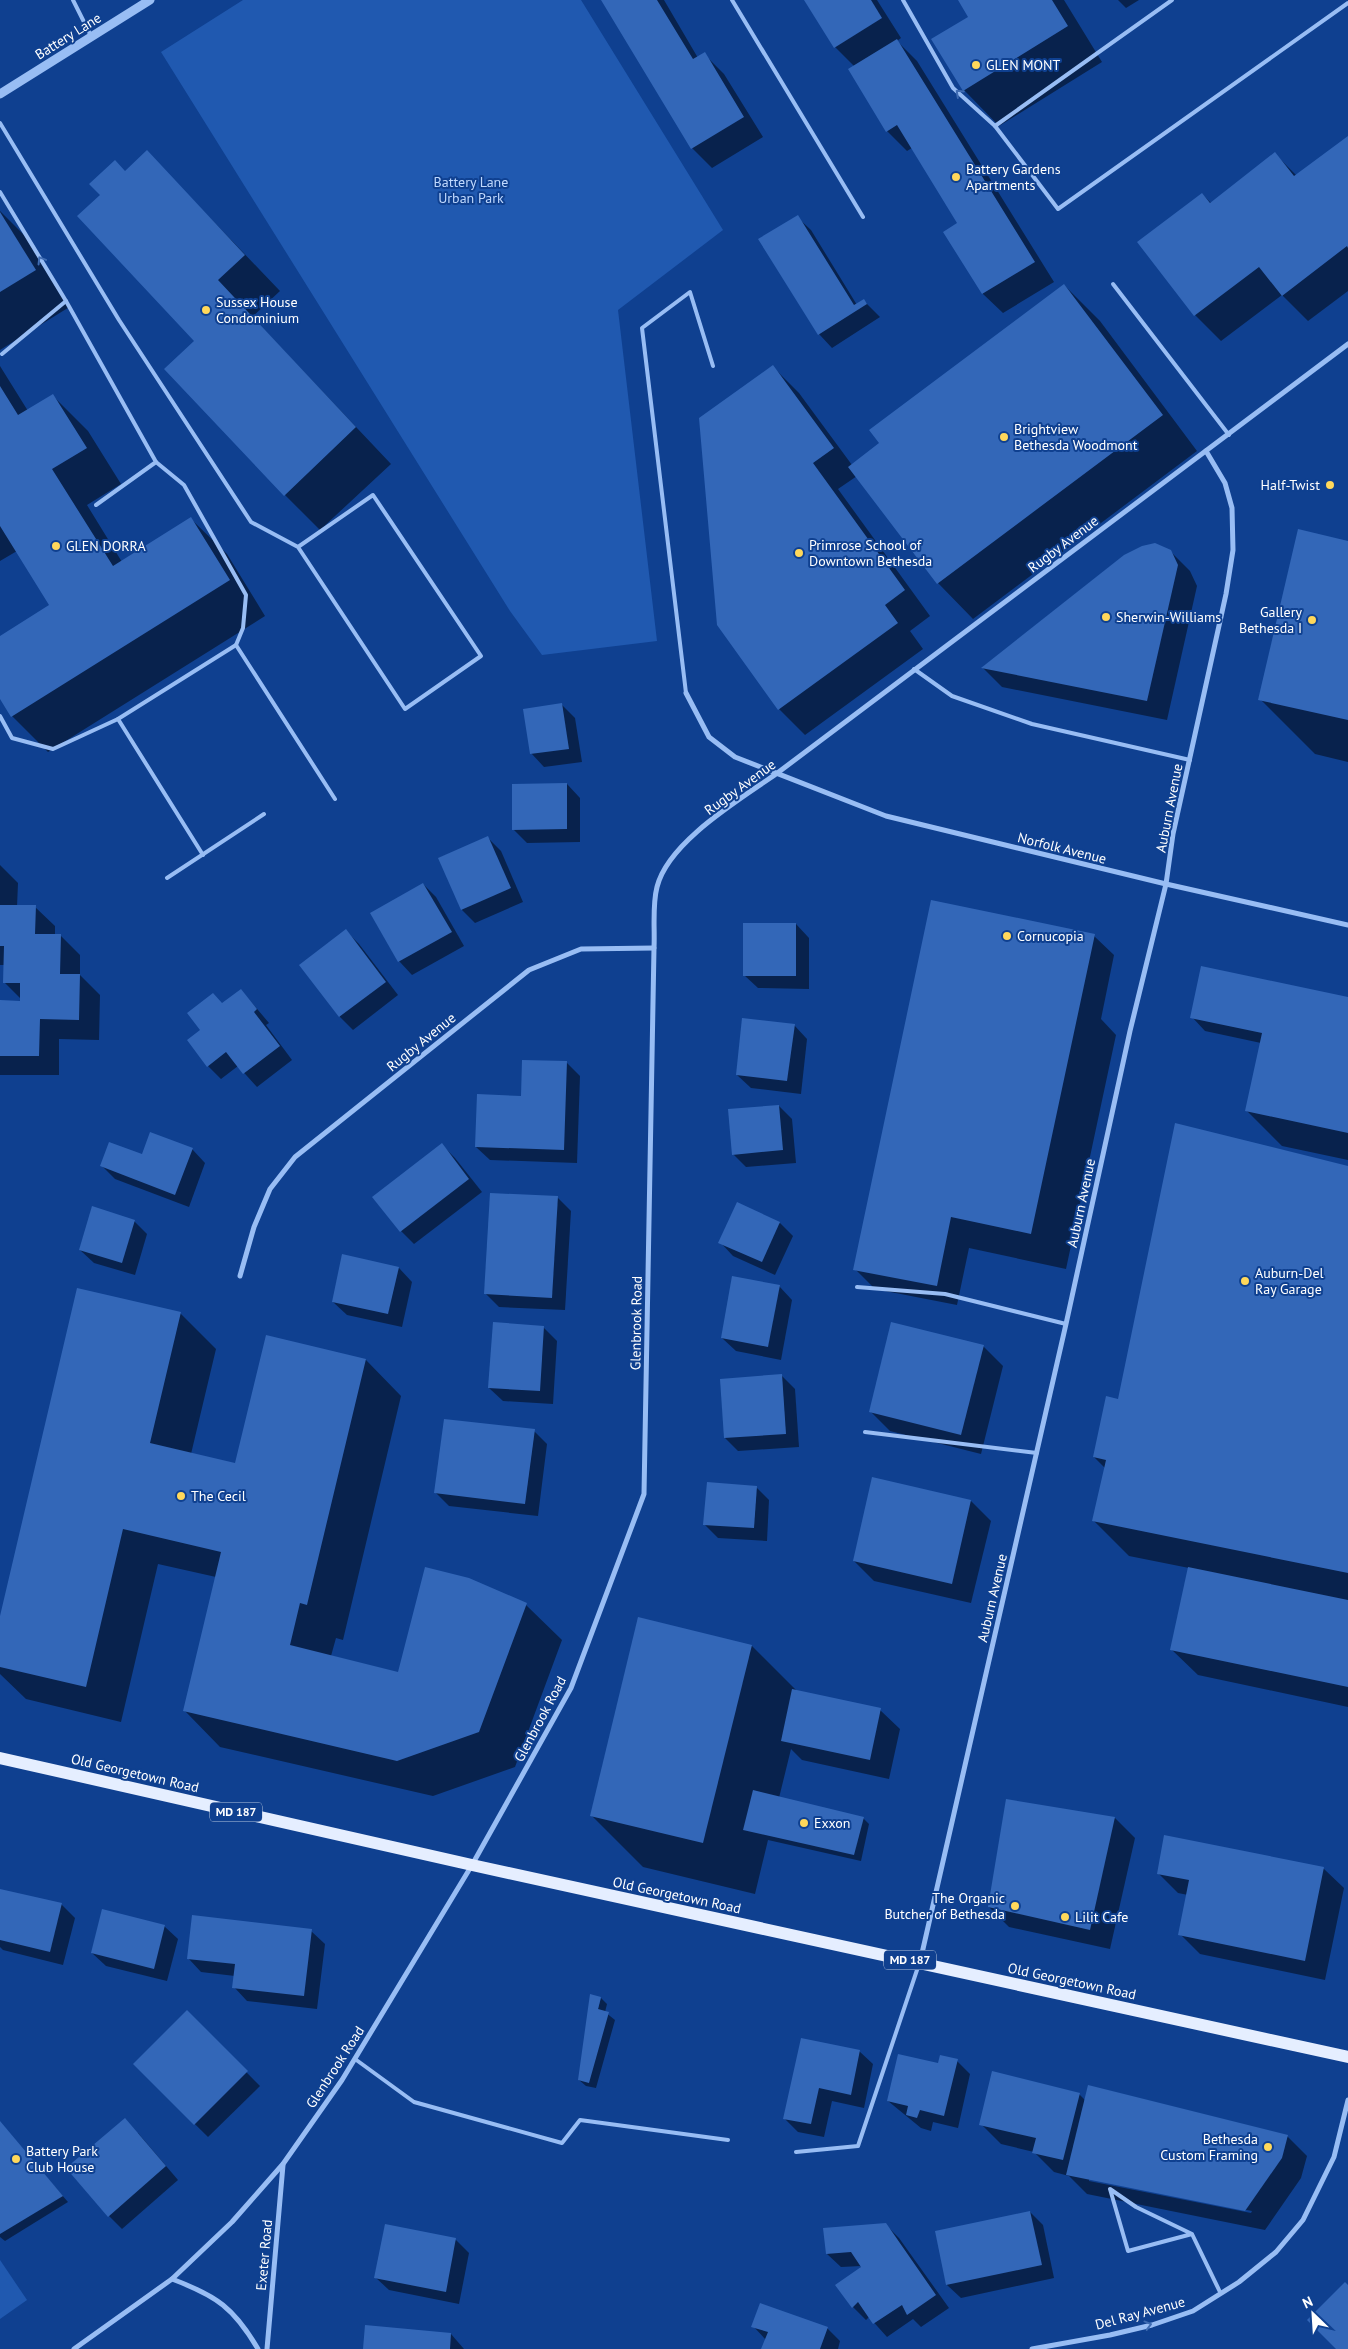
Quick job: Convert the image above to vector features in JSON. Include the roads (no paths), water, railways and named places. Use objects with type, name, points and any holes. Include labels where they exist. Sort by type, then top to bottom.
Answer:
[{"type":"main road","name":"Old Georgetown Road","points":[[0,1758],[472,1865],[1348,2057]]},
{"type":"street","name":"Battery Lane","points":[[0,94],[150,0]]},
{"type":"street","name":"Rugby Avenue","points":[[240,1276],[254,1227],[270,1190],[295,1157],[529,970],[582,949],[654,948],[656,888],[664,868],[680,846],[1348,344]]},
{"type":"street","name":"Auburn Avenue","points":[[920,1962],[1037,1453],[1130,1031],[1166,884],[1173,834],[1226,594],[1233,550],[1232,508],[1225,483],[1206,452]]},
{"type":"street","points":[[686,693],[709,737],[736,757],[776,774]]},
{"type":"street","name":"Norfolk Avenue","points":[[776,774],[886,816],[1166,884],[1348,925]]},
{"type":"street","name":"Glenbrook Road","points":[[74,2349],[172,2279],[232,2222],[283,2164],[355,2059],[472,1865],[571,1688],[644,1494],[654,948]]},
{"type":"street","name":"Del Ray Avenue","points":[[1032,2349],[1110,2335],[1152,2325],[1193,2311],[1220,2292],[1239,2282],[1276,2252],[1303,2220],[1334,2157],[1348,2100]]},
{"type":"street","name":"Exeter Road","points":[[267,2349],[283,2164]]},
{"type":"street","points":[[172,2279],[226,2306],[243,2323],[258,2349]]},
{"type":"lane","points":[[73,0],[91,37]]},
{"type":"lane","points":[[732,0],[863,217]]},
{"type":"lane","points":[[903,0],[953,88],[995,126],[1058,209],[1348,3]]},
{"type":"lane","points":[[995,126],[1172,0]]},
{"type":"lane","points":[[0,123],[119,320],[251,522],[298,547],[405,709],[481,656],[373,495],[298,547]]},
{"type":"lane","points":[[0,192],[66,301],[156,462],[184,485],[246,595],[243,628],[236,645],[118,719],[53,749],[12,738],[0,716]]},
{"type":"lane","points":[[1113,284],[1229,434]]},
{"type":"lane","points":[[686,693],[642,328],[690,292],[713,366]]},
{"type":"lane","points":[[2,354],[66,301]]},
{"type":"lane","points":[[96,505],[156,462]]},
{"type":"lane","points":[[236,645],[335,799]]},
{"type":"lane","points":[[914,669],[952,696],[1032,724],[1190,760]]},
{"type":"lane","points":[[118,719],[203,855]]},
{"type":"lane","points":[[167,878],[264,814]]},
{"type":"lane","points":[[856,1286],[945,1294],[1066,1324]]},
{"type":"lane","points":[[865,1432],[1037,1453]]},
{"type":"lane","points":[[796,2152],[858,2146],[920,1962]]},
{"type":"lane","points":[[355,2059],[414,2102],[562,2143],[580,2120],[728,2140]]},
{"type":"lane","points":[[1192,2234],[1128,2251],[1110,2189],[1136,2207],[1192,2234],[1220,2292]]},
{"type":"place","name":"GLEN MONT","points":[[976,65]]},
{"type":"place","name":"Battery Gardens Apartments","points":[[956,177]]},
{"type":"place","name":"Sussex House Condominium","points":[[206,310]]},
{"type":"place","name":"Brightview Bethesda Woodmont","points":[[1004,437]]},
{"type":"place","name":"Half-Twist","points":[[1330,485]]},
{"type":"place","name":"GLEN DORRA","points":[[56,546]]},
{"type":"place","name":"Primrose School of Downtown Bethesda","points":[[799,553]]},
{"type":"place","name":"Sherwin-Williams","points":[[1106,617]]},
{"type":"place","name":"Gallery Bethesda I","points":[[1312,620]]},
{"type":"place","name":"Cornucopia","points":[[1007,936]]},
{"type":"place","name":"Auburn-Del Ray Garage","points":[[1245,1281]]},
{"type":"place","name":"The Cecil","points":[[181,1496]]},
{"type":"place","name":"Exxon","points":[[804,1823]]},
{"type":"place","name":"The Organic Butcher of Bethesda","points":[[1015,1906]]},
{"type":"place","name":"Lilit Cafe","points":[[1065,1917]]},
{"type":"place","name":"Bethesda Custom Framing","points":[[1268,2147]]},
{"type":"place","name":"Battery Park Club House","points":[[16,2159]]},
{"type":"park label","name":"Battery Lane Urban Park","points":[[471,190]]}]
